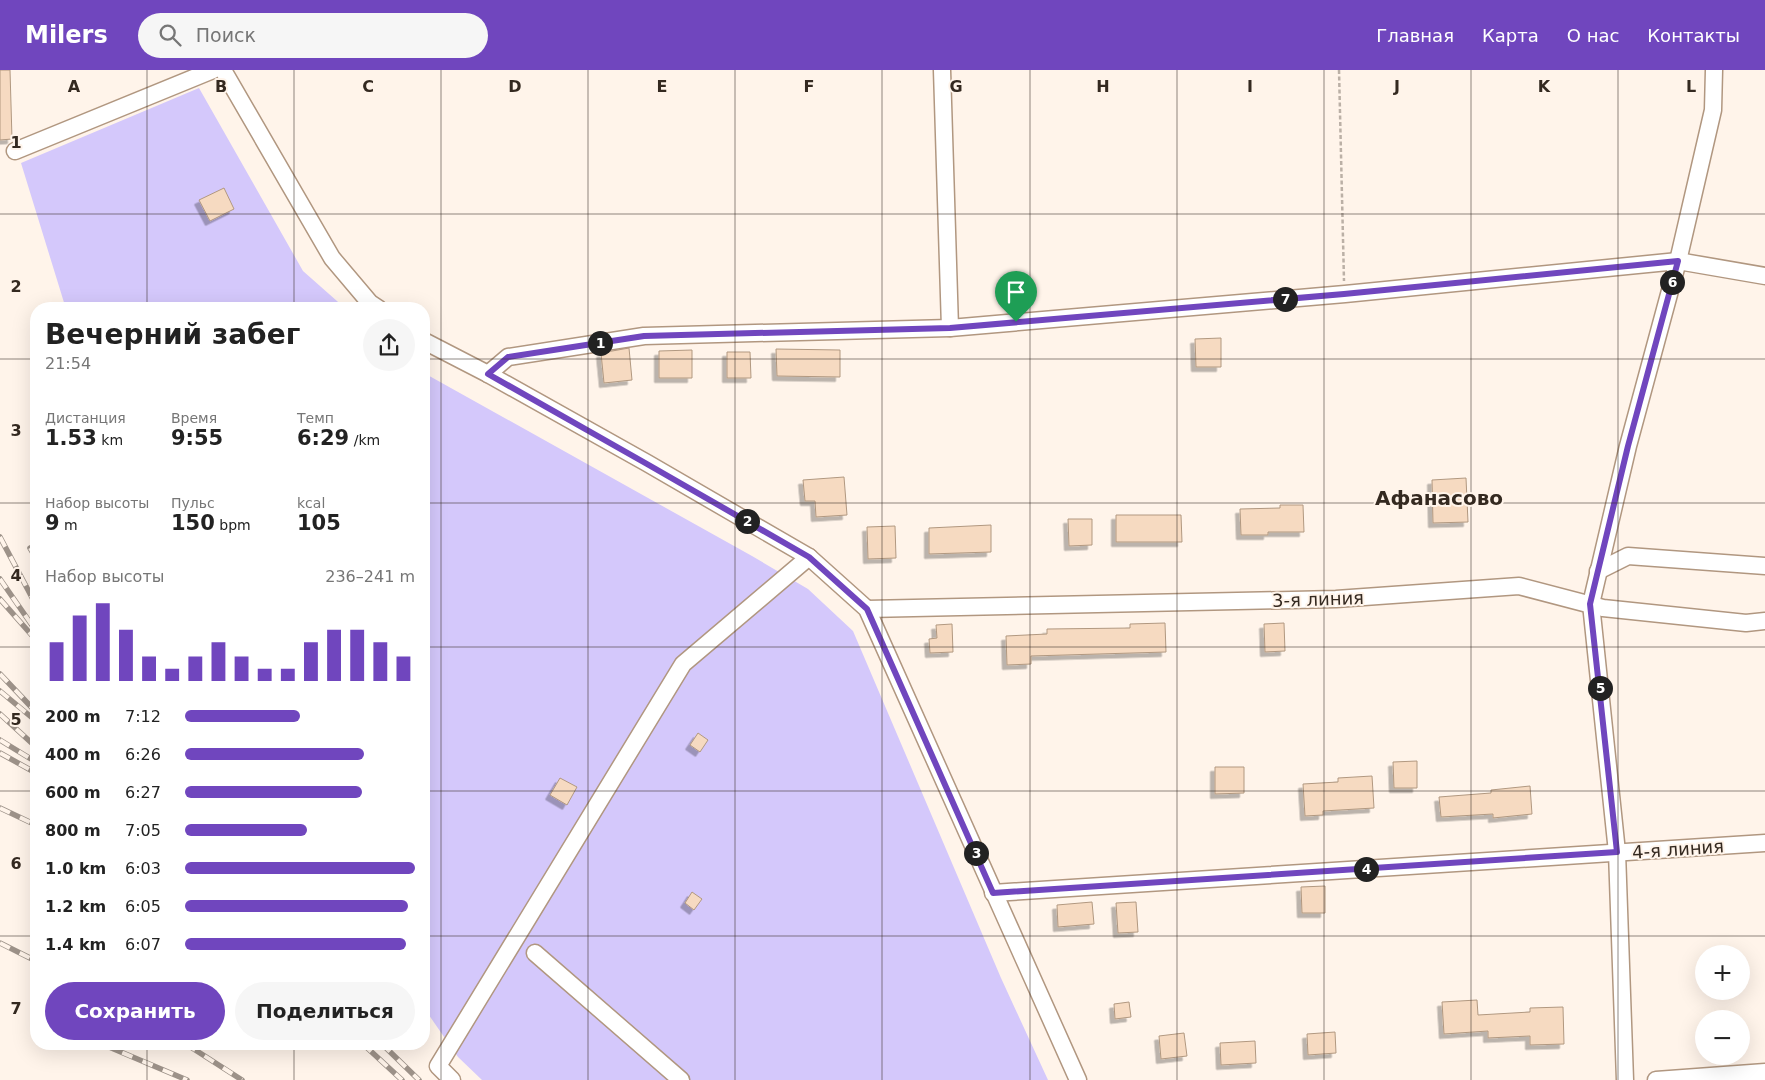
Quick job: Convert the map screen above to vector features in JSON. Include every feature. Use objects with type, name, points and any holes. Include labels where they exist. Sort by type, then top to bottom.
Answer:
[{"type":"street","points":[[15,151],[213,70]]},
{"type":"street","points":[[223,70],[332,258],[369,302]]},
{"type":"street","points":[[942,70],[950,328]]},
{"type":"street","points":[[1625,1080],[1617,852],[1590,604],[1628,446],[1678,261],[1713,110],[1714,70]]},
{"type":"street","points":[[488,374],[508,357],[644,336],[950,328],[1344,294],[1678,261],[1765,276]]},
{"type":"street","points":[[430,344],[488,374],[809,557],[867,609],[1078,1080]]},
{"type":"street","points":[[1598,571],[1628,556],[1765,566]]},
{"type":"street","points":[[452,1080],[438,1066],[683,664],[809,557]]},
{"type":"street","name":"3-я линия","points":[[867,609],[1336,599],[1519,586],[1603,608],[1746,623],[1765,621]]},
{"type":"street","name":"4-я линия","points":[[993,893],[1765,843]]},
{"type":"street","points":[[535,953],[681,1080]]},
{"type":"street","points":[[1656,1080],[1765,1072]]},
{"type":"path","points":[[1339,70],[1344,294]]},
{"type":"shaded area","points":[[199,88],[303,271],[338,302],[64,302],[21,163]]},
{"type":"shaded area","points":[[430,376],[808,589],[853,631],[1001,978],[1048,1080],[482,1080],[458,1057],[430,1017]]},
{"type":"building","points":[[0,70],[10,70],[12,139],[0,140]]},
{"type":"building","points":[[224,188],[234,209],[210,221],[199,200]]},
{"type":"building","points":[[1221,338],[1221,367],[1196,367],[1195,339]]},
{"type":"building","points":[[629,348],[632,380],[604,383],[601,353]]},
{"type":"building","points":[[776,349],[840,350],[840,377],[777,376]]},
{"type":"building","points":[[692,350],[692,378],[659,378],[659,351]]},
{"type":"building","points":[[727,352],[750,352],[751,378],[727,378]]},
{"type":"building","points":[[844,477],[847,515],[816,517],[815,501],[805,501],[803,480]]},
{"type":"building","points":[[1466,478],[1468,522],[1433,523],[1432,480]]},
{"type":"building","points":[[1280,505],[1303,505],[1304,532],[1268,532],[1268,535],[1241,535],[1240,509],[1280,508]]},
{"type":"building","points":[[1116,515],[1181,515],[1182,542],[1116,542]]},
{"type":"building","points":[[1068,519],[1092,519],[1092,545],[1069,546]]},
{"type":"building","points":[[991,525],[991,552],[929,554],[929,528]]},
{"type":"building","points":[[895,526],[896,558],[868,559],[867,527]]},
{"type":"building","points":[[1165,623],[1166,652],[1031,656],[1031,664],[1007,665],[1006,636],[1047,634],[1047,629],[1130,628],[1130,624]]},
{"type":"building","points":[[1284,623],[1285,651],[1265,652],[1264,624]]},
{"type":"building","points":[[952,624],[953,652],[930,653],[929,639],[937,638],[936,625]]},
{"type":"building","points":[[698,733],[708,740],[700,752],[690,745]]},
{"type":"building","points":[[1417,761],[1417,788],[1394,788],[1393,762]]},
{"type":"building","points":[[1215,767],[1244,767],[1244,793],[1215,794]]},
{"type":"building","points":[[1372,776],[1374,808],[1323,811],[1323,815],[1305,816],[1303,784],[1338,782],[1338,778]]},
{"type":"building","points":[[560,778],[577,787],[567,805],[550,795]]},
{"type":"building","points":[[1530,786],[1532,814],[1493,818],[1493,814],[1441,817],[1439,797],[1491,793],[1491,790]]},
{"type":"building","points":[[1325,886],[1325,913],[1302,913],[1301,887]]},
{"type":"building","points":[[692,892],[702,899],[694,910],[685,903]]},
{"type":"building","points":[[1092,902],[1094,924],[1058,927],[1057,905]]},
{"type":"building","points":[[1136,902],[1138,932],[1118,933],[1116,903]]},
{"type":"building","points":[[1477,1000],[1478,1015],[1530,1012],[1530,1008],[1563,1007],[1564,1044],[1530,1045],[1530,1036],[1488,1038],[1488,1031],[1444,1034],[1442,1002]]},
{"type":"building","points":[[1129,1002],[1131,1017],[1115,1019],[1114,1004]]},
{"type":"building","points":[[1335,1032],[1336,1053],[1308,1055],[1307,1034]]},
{"type":"building","points":[[1184,1033],[1187,1056],[1161,1059],[1159,1036]]},
{"type":"building","points":[[1255,1041],[1256,1063],[1221,1065],[1220,1043]]},
{"type":"railway","points":[[0,537],[30,594]]},
{"type":"railway","points":[[0,579],[30,622]]},
{"type":"railway","points":[[0,599],[30,633]]},
{"type":"railway","points":[[0,674],[30,706]]},
{"type":"railway","points":[[0,691],[30,716]]},
{"type":"railway","points":[[0,714],[30,742]]},
{"type":"railway","points":[[0,740],[30,758]]},
{"type":"railway","points":[[0,753],[30,770]]},
{"type":"railway","points":[[0,808],[30,822]]},
{"type":"railway","points":[[0,943],[30,958]]},
{"type":"railway","points":[[116,1050],[187,1080]]},
{"type":"railway","points":[[195,1050],[242,1080]]},
{"type":"railway","points":[[370,1050],[402,1080]]},
{"type":"railway","points":[[388,1050],[419,1080]]},
{"type":"district","name":"Афанасово","points":[[1439,498]]},
{"type":"route","points":[[1678,261],[1628,446],[1590,604],[1617,852],[993,893],[867,609],[809,557],[488,374],[508,357],[644,336],[950,328],[1016,322],[1344,294],[1678,261]]}]
